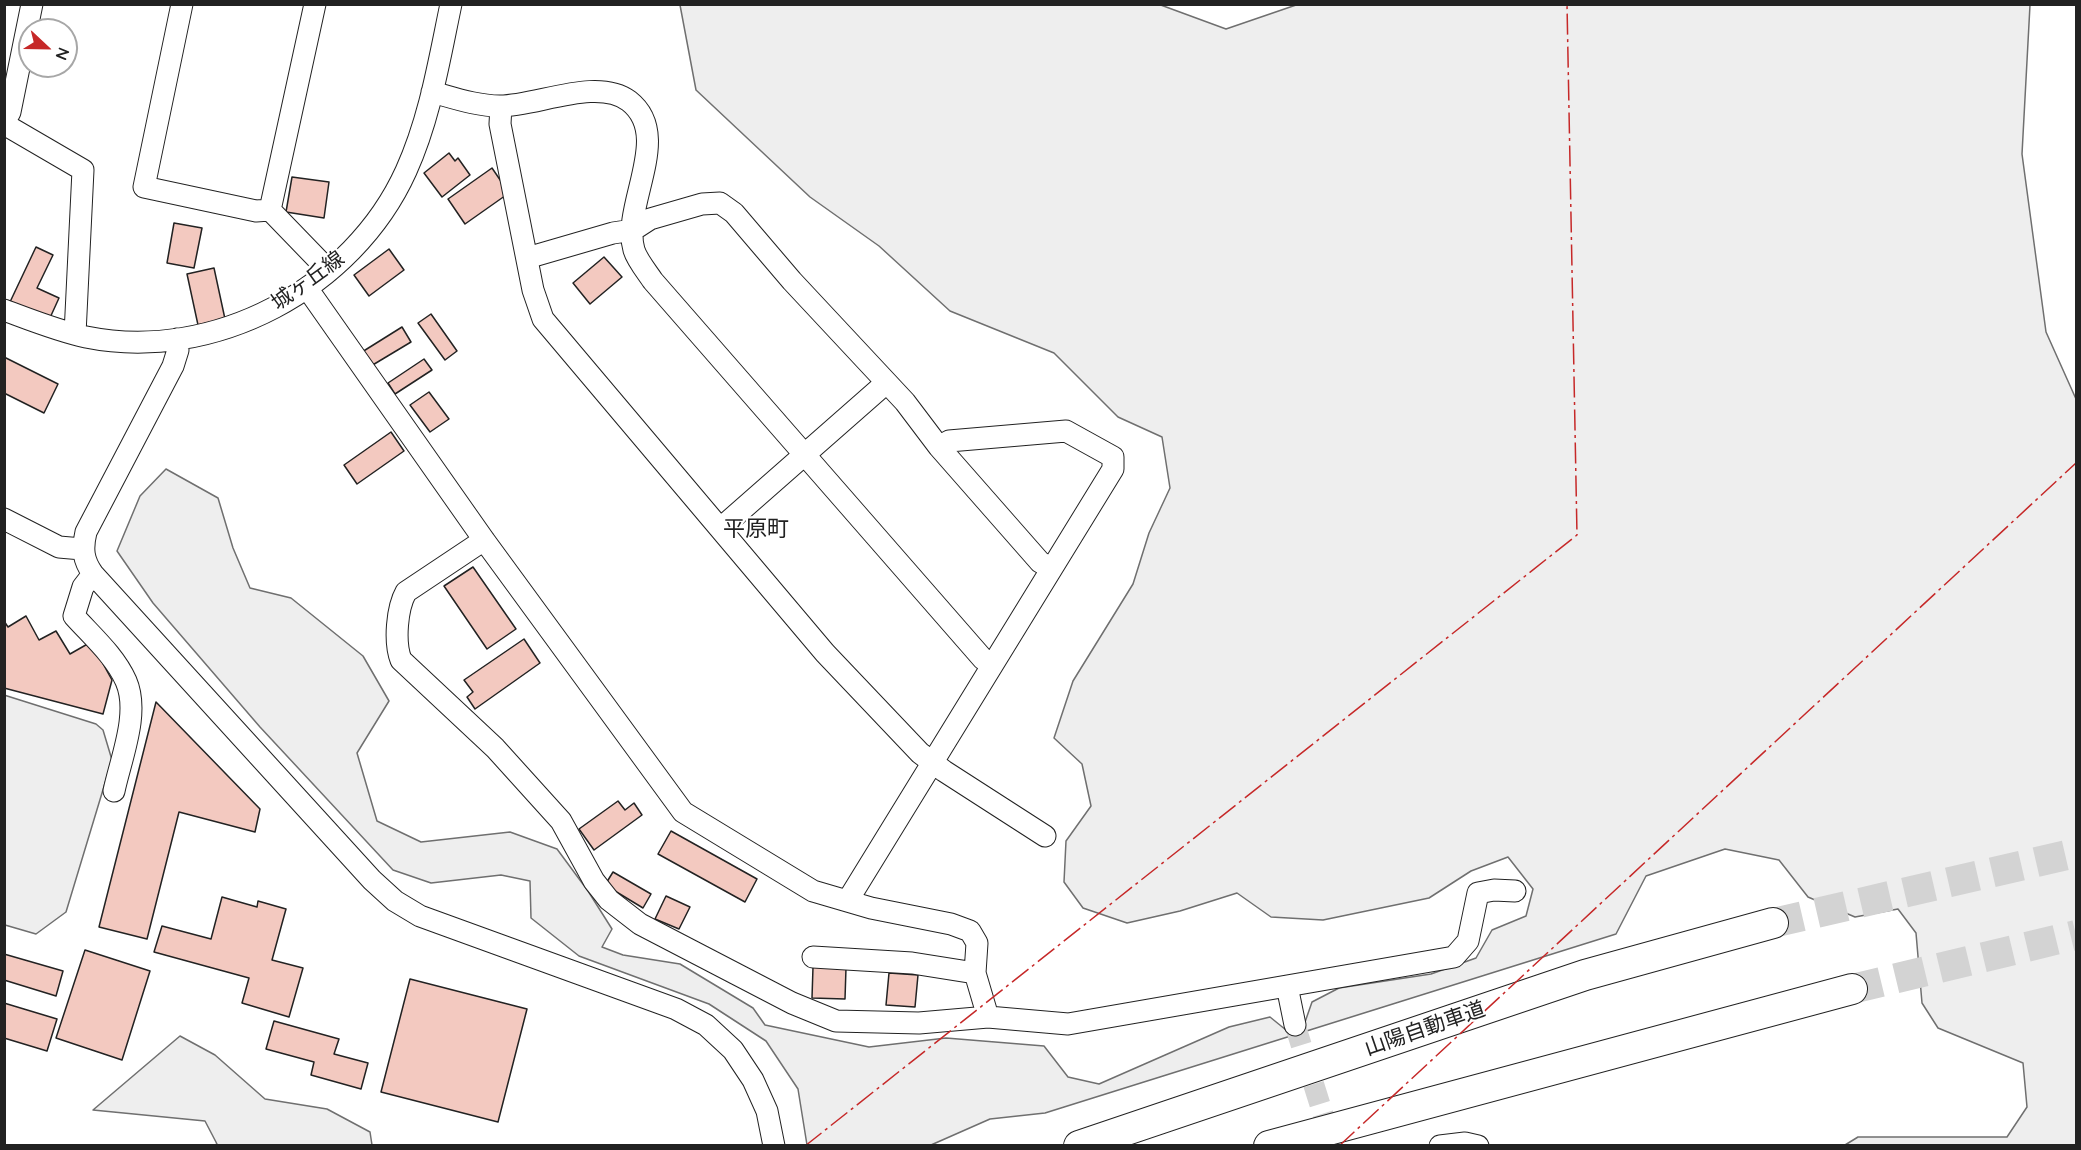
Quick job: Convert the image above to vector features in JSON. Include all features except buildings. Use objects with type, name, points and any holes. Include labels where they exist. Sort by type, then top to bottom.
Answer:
[{"type":"highway","name":"山陽自動車道","points":[[1079,1146],[1586,975],[1773,924]]},
{"type":"highway","points":[[1269,1146],[1852,989]]},
{"type":"street","points":[[32,4],[10,112],[4,124],[84,170],[75,334]]},
{"type":"street","points":[[182,4],[144,187],[256,211],[270,210]]},
{"type":"street","points":[[270,210],[315,4]]},
{"type":"street","name":"城ヶ丘線","points":[[4,310],[42,325],[75,334],[123,341],[177,339],[242,322],[277,307],[307,288],[357,245],[386,208],[406,172],[422,132],[451,4]]},
{"type":"street","points":[[432,92],[483,105],[501,106],[597,91],[622,96],[639,109],[647,129],[647,148],[633,230],[634,250],[653,282],[983,659],[992,665]]},
{"type":"street","points":[[501,106],[500,124],[527,258],[543,319],[825,653],[932,763],[1045,836]]},
{"type":"street","points":[[527,258],[613,233],[633,230],[650,219],[702,204],[720,203],[734,213],[905,402],[939,447],[1040,562],[1051,568]]},
{"type":"street","points":[[270,210],[329,271]]},
{"type":"street","points":[[307,288],[484,540],[683,812],[813,891],[871,908],[951,924],[970,931],[977,943],[975,973],[988,1017]]},
{"type":"street","points":[[177,339],[178,350],[173,366],[86,532],[82,549],[87,566],[394,901],[420,916],[676,1009],[706,1026],[734,1050],[753,1080],[767,1111],[774,1146]]},
{"type":"street","points":[[721,528],[886,383]]},
{"type":"street","points":[[848,900],[1113,469],[1113,457],[1066,431],[950,441],[939,447]]},
{"type":"street","points":[[4,519],[59,547],[82,549]]},
{"type":"street","points":[[484,540],[406,592],[401,601],[398,651],[401,660],[495,748],[561,821],[594,881],[609,900],[650,929],[792,1004],[836,1021],[919,1023],[988,1017],[1068,1024],[1454,957],[1468,941],[1478,893],[1494,890],[1515,891]]},
{"type":"street","points":[[93,574],[83,587],[74,616],[118,668],[127,683],[132,711],[114,791]]},
{"type":"street","points":[[813,957],[912,963],[975,973]]},
{"type":"street","points":[[1287,986],[1294,1025]]},
{"type":"street","points":[[1440,1146],[1465,1143],[1478,1146]]},
{"type":"shaded area","points":[[1158,4],[1226,29],[1299,4],[2030,5],[2022,154],[2046,332],[2076,399],[2076,1145],[1845,1145],[1858,1137],[2007,1137],[2027,1107],[2023,1063],[1938,1028],[1922,1003],[1916,933],[1898,909],[1855,917],[1808,897],[1779,860],[1725,849],[1646,876],[1616,934],[1045,1113],[990,1119],[931,1145],[807,1145],[798,1089],[766,1041],[709,1004],[579,956],[531,918],[530,881],[501,875],[431,883],[393,870],[260,727],[153,603],[117,551],[140,496],[166,469],[218,498],[233,548],[250,588],[291,598],[363,656],[389,701],[357,753],[377,821],[421,842],[510,832],[557,849],[612,929],[602,947],[623,955],[680,964],[753,1008],[765,1025],[869,1047],[946,1038],[1044,1046],[1068,1077],[1099,1084],[1229,1027],[1270,1017],[1286,1030],[1304,1025],[1312,1002],[1339,988],[1431,974],[1476,958],[1492,930],[1526,916],[1533,889],[1508,857],[1471,871],[1429,898],[1323,920],[1271,917],[1237,893],[1180,911],[1127,923],[1083,908],[1064,882],[1066,841],[1091,806],[1082,764],[1054,738],[1073,681],[1133,584],[1149,533],[1170,488],[1162,437],[1118,417],[1054,353],[950,311],[879,246],[810,197],[696,90],[680,5]]},
{"type":"shaded area","points":[[4,695],[96,724],[103,730],[112,760],[66,912],[36,934],[5,925]]},
{"type":"shaded area","points":[[180,1036],[215,1055],[265,1099],[327,1109],[370,1132],[372,1145],[215,1145],[217,1144],[205,1121],[93,1110]]},
{"type":"tunnel","points":[[1773,923],[2076,853]]},
{"type":"tunnel","points":[[1852,989],[2076,935]]},
{"type":"tunnel","points":[[1295,1025],[1333,1146]]},
{"type":"power","points":[[805,1146],[1577,535],[1567,4]]},
{"type":"power","points":[[1339,1146],[2076,463]]},
{"type":"district","name":"平原町","points":[[756,529]]}]
